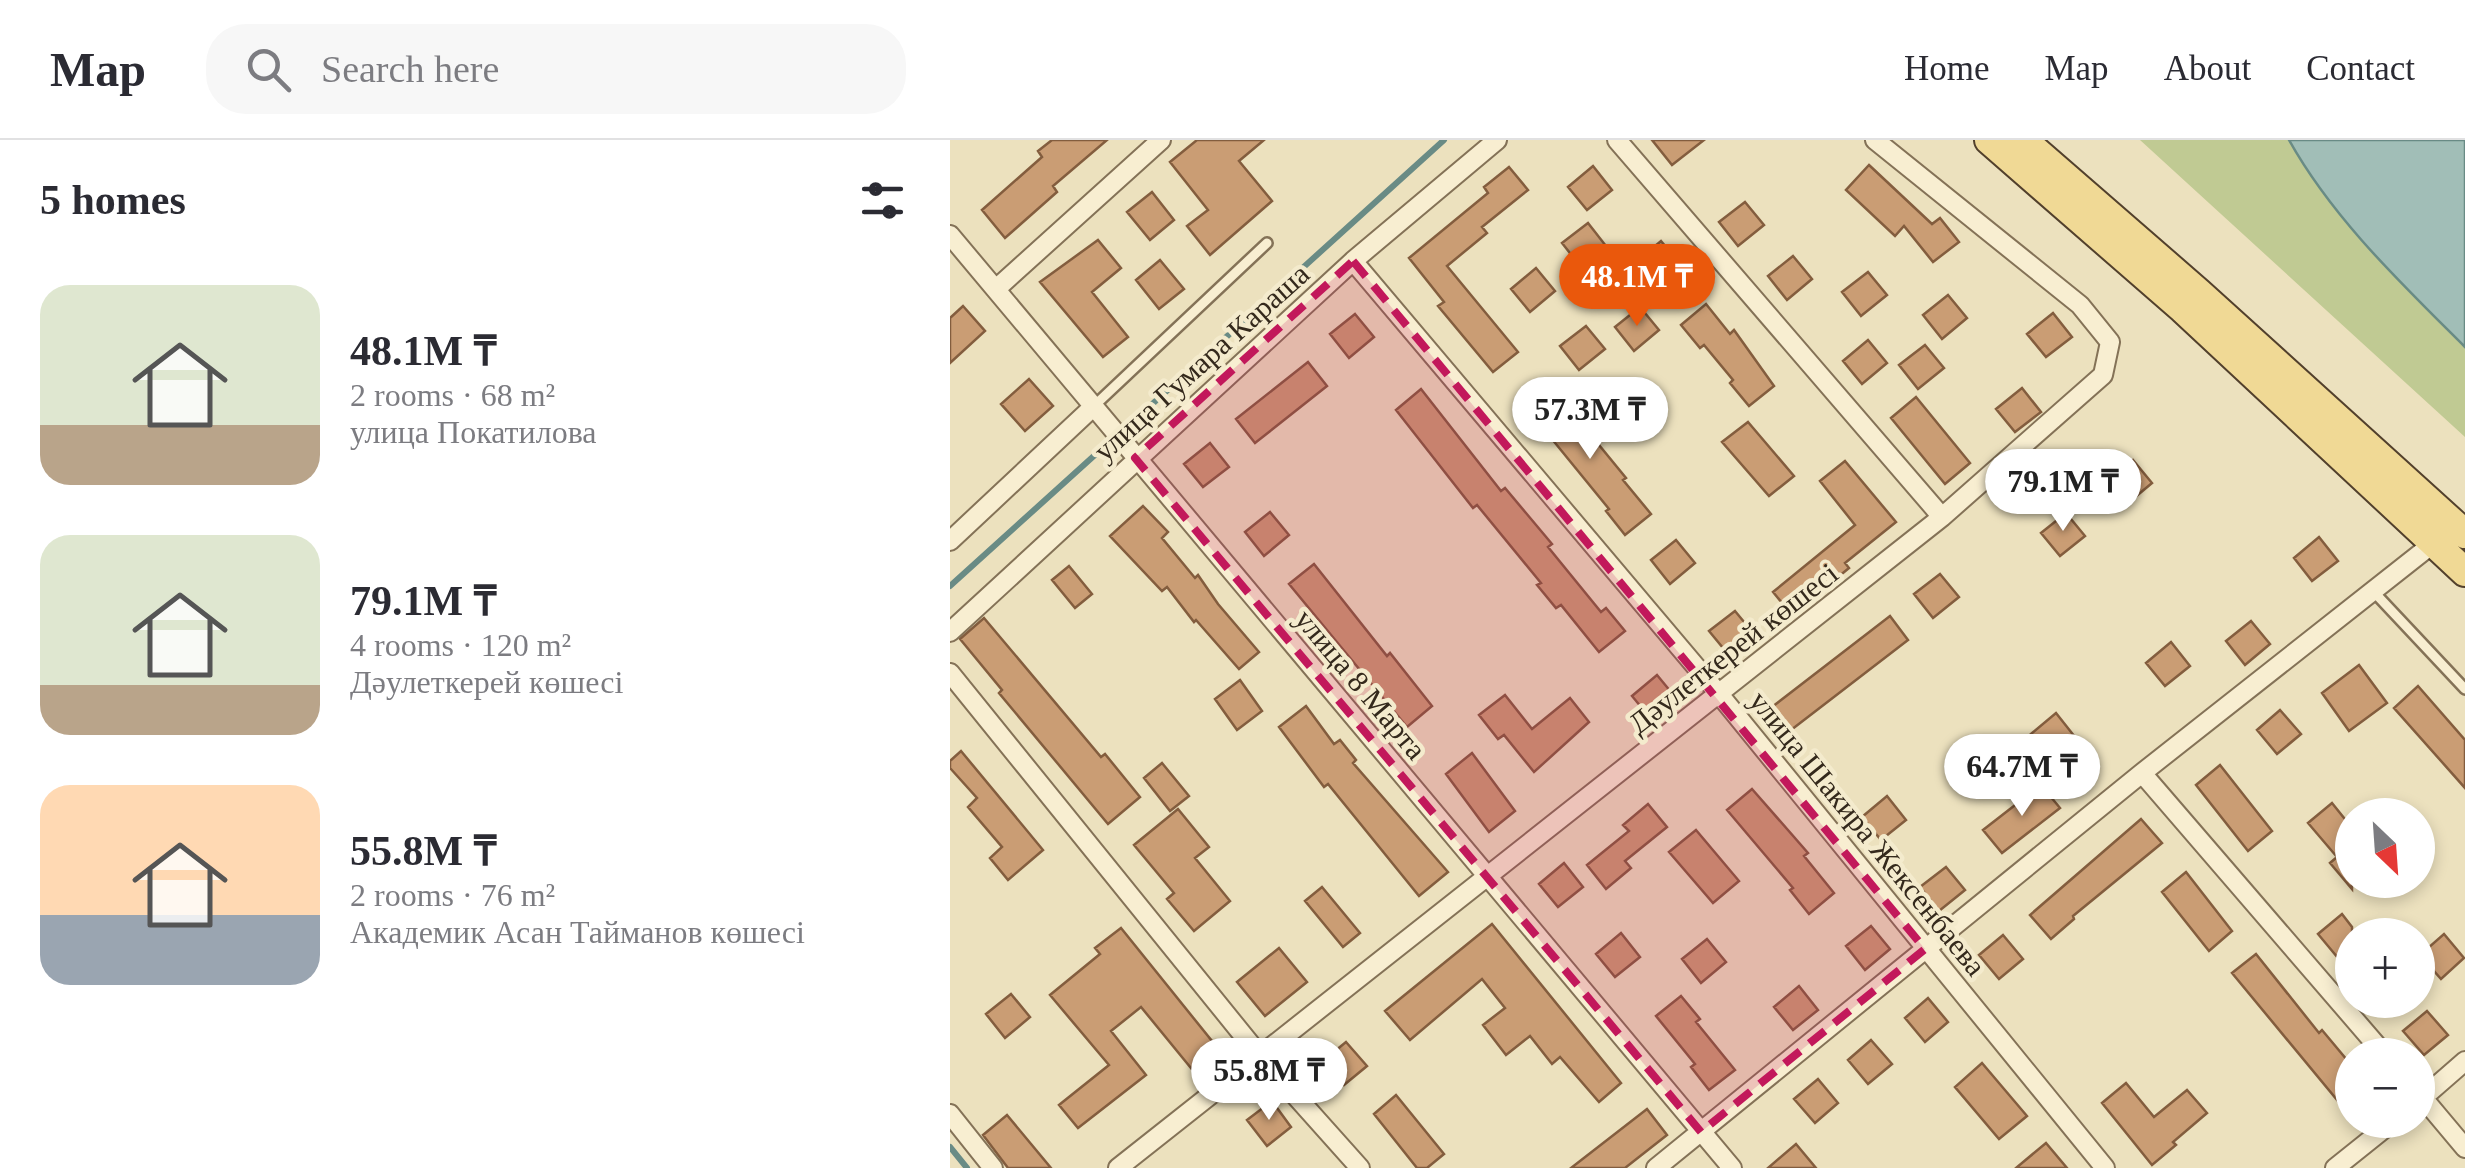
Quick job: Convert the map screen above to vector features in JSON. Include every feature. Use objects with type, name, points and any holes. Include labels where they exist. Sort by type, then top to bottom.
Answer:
[{"type":"main road","points":[[1989,140],[2183,310],[2451,533]]},
{"type":"main road","points":[[2023,140],[2199,294],[2451,533],[2465,572]]},
{"type":"street","points":[[996,289],[1161,140]]},
{"type":"street","name":"улица Гумара Караша","points":[[950,632],[1353,261],[1496,140]]},
{"type":"street","points":[[1616,140],[1942,517]]},
{"type":"street","name":"Дәулеткерей көшесі","points":[[1118,1168],[1942,517],[2103,375],[2110,342],[2080,305],[1875,140]]},
{"type":"street","name":"улица 8 Марта","points":[[950,235],[1732,1168]]},
{"type":"street","name":"улица Шакира Жексенбаева","points":[[1353,261],[1719,694],[2104,1168]]},
{"type":"street","name":"улица Гумара Караша","points":[[950,541],[1093,407]]},
{"type":"street","points":[[1656,1168],[2142,773],[2451,533]]},
{"type":"street","points":[[950,673],[1260,1056],[1360,1168]]},
{"type":"street","points":[[2142,773],[2370,1038]]},
{"type":"street","points":[[2435,1085],[2465,1061]]},
{"type":"street","points":[[950,1114],[993,1168]]},
{"type":"street","points":[[2435,1115],[2465,1148]]},
{"type":"street","points":[[2335,1168],[2372,1138]]},
{"type":"lane","points":[[1093,407],[1268,244]]},
{"type":"lane","points":[[2373,591],[2465,688]]},
{"type":"highlighted area","points":[[1353,261],[1925,949],[1701,1132],[1135,458]]},
{"type":"green space","points":[[2140,140],[2289,140],[2347,224],[2465,347],[2465,437]]},
{"type":"water","points":[[2289,140],[2465,140],[2465,347],[2347,224]]},
{"type":"building","points":[[1052,140],[1107,140],[1053,186],[1057,192],[1005,238],[982,210],[1042,157],[1038,151]]},
{"type":"building","points":[[1197,140],[1264,140],[1239,161],[1272,201],[1210,255],[1187,226],[1208,210],[1170,162]]},
{"type":"building","points":[[1652,140],[1704,140],[1672,165]]},
{"type":"building","points":[[1869,165],[1932,224],[1940,218],[1959,242],[1933,262],[1904,226],[1895,236],[1846,190]]},
{"type":"building","points":[[1593,166],[1612,190],[1587,210],[1568,187]]},
{"type":"building","points":[[1509,167],[1528,190],[1482,227],[1487,233],[1447,266],[1518,352],[1493,372],[1438,306],[1444,302],[1409,258],[1488,193],[1484,187]]},
{"type":"building","points":[[1152,192],[1174,220],[1150,240],[1127,212]]},
{"type":"building","points":[[1745,202],[1764,225],[1738,246],[1719,222]]},
{"type":"building","points":[[1588,223],[1606,246],[1581,267],[1562,243]]},
{"type":"building","points":[[1098,240],[1121,268],[1092,292],[1128,337],[1103,357],[1040,282]]},
{"type":"building","points":[[1661,241],[1680,264],[1654,285],[1636,262]]},
{"type":"building","points":[[1793,256],[1812,279],[1787,300],[1768,276]]},
{"type":"building","points":[[1160,260],[1184,289],[1159,309],[1136,280]]},
{"type":"building","points":[[1536,268],[1555,291],[1530,312],[1511,289]]},
{"type":"building","points":[[1868,272],[1887,295],[1861,316],[1842,292]]},
{"type":"building","points":[[1948,295],[1967,318],[1942,339],[1923,315]]},
{"type":"building","points":[[1706,304],[1730,334],[1734,330],[1774,386],[1749,406],[1704,345],[1700,348],[1681,325]]},
{"type":"building","points":[[963,306],[985,331],[950,363],[950,318]]},
{"type":"building","points":[[1640,307],[1659,330],[1634,351],[1615,327]]},
{"type":"building","points":[[2053,313],[2072,337],[2046,357],[2027,334]]},
{"type":"building","points":[[1355,314],[1374,337],[1349,358],[1330,334]]},
{"type":"building","points":[[1586,326],[1605,349],[1579,370],[1560,346]]},
{"type":"building","points":[[1868,340],[1887,363],[1862,384],[1843,361]]},
{"type":"building","points":[[1925,345],[1944,368],[1918,389],[1899,365]]},
{"type":"building","points":[[1308,362],[1327,386],[1255,443],[1236,419]]},
{"type":"building","points":[[1029,379],[1053,406],[1025,431],[1001,404]]},
{"type":"building","points":[[2022,388],[2041,412],[2015,432],[1996,409]]},
{"type":"building","points":[[1421,389],[1501,491],[1505,488],[1552,544],[1548,547],[1601,612],[1606,608],[1625,631],[1599,652],[1561,605],[1556,608],[1537,585],[1541,583],[1477,505],[1473,508],[1396,410]]},
{"type":"building","points":[[1554,390],[1651,514],[1625,535],[1606,511],[1609,509],[1529,411]]},
{"type":"building","points":[[1916,397],[1970,463],[1945,484],[1891,418]]},
{"type":"building","points":[[1748,422],[1794,476],[1769,496],[1722,442]]},
{"type":"building","points":[[1210,443],[1229,467],[1203,487],[1184,464]]},
{"type":"building","points":[[2133,460],[2152,483],[2127,504],[2108,480]]},
{"type":"building","points":[[1845,461],[1896,522],[1845,563],[1849,568],[1792,615],[1773,592],[1855,525],[1820,481]]},
{"type":"building","points":[[1143,506],[1168,532],[1162,538],[1195,578],[1198,575],[1259,652],[1239,669],[1167,587],[1162,591],[1110,536]]},
{"type":"building","points":[[1270,512],[1289,535],[1264,556],[1245,532]]},
{"type":"building","points":[[2066,513],[2085,536],[2060,556],[2041,533]]},
{"type":"building","points":[[2319,537],[2338,561],[2312,581],[2294,558]]},
{"type":"building","points":[[1676,540],[1695,563],[1670,584],[1651,560]]},
{"type":"building","points":[[1314,564],[1432,706],[1407,727],[1289,584]]},
{"type":"building","points":[[1069,566],[1092,594],[1075,608],[1052,580]]},
{"type":"building","points":[[1940,574],[1959,597],[1933,618],[1914,594]]},
{"type":"building","points":[[1735,611],[1754,634],[1728,654],[1709,631]]},
{"type":"building","points":[[1890,616],[1908,640],[1791,730],[1772,707]]},
{"type":"building","points":[[984,618],[1101,757],[1105,754],[1140,797],[1108,824],[999,693],[1002,690],[960,639]]},
{"type":"building","points":[[2251,621],[2270,644],[2245,665],[2226,641]]},
{"type":"building","points":[[2171,642],[2190,666],[2165,686],[2146,663]]},
{"type":"building","points":[[2359,665],[2387,703],[2349,731],[2322,693]]},
{"type":"building","points":[[1657,675],[1676,698],[1651,719],[1632,696]]},
{"type":"building","points":[[1240,680],[1262,711],[1237,730],[1215,699]]},
{"type":"building","points":[[2418,686],[2465,740],[2465,788],[2394,708]]},
{"type":"building","points":[[1505,695],[1532,729],[1570,698],[1589,722],[1534,772],[1504,735],[1498,739],[1479,715]]},
{"type":"building","points":[[1306,706],[1334,744],[1340,740],[1356,760],[1353,763],[1448,872],[1419,896],[1328,784],[1324,787],[1279,727]]},
{"type":"building","points":[[2280,710],[2301,734],[2277,754],[2257,730]]},
{"type":"building","points":[[2056,713],[2075,737],[2050,757],[2031,734]]},
{"type":"building","points":[[961,751],[1043,850],[1008,880],[990,858],[1002,847],[968,807],[977,798],[950,768],[950,761]]},
{"type":"building","points":[[1472,753],[1515,811],[1489,832],[1446,774]]},
{"type":"building","points":[[1162,763],[1189,796],[1170,811],[1144,778]]},
{"type":"building","points":[[2220,765],[2272,831],[2248,851],[2196,785]]},
{"type":"building","points":[[2041,785],[2060,808],[2002,853],[1983,830]]},
{"type":"building","points":[[1752,789],[1808,853],[1804,856],[1834,893],[1809,914],[1790,890],[1793,888],[1727,810]]},
{"type":"building","points":[[1887,796],[1906,820],[1881,840],[1862,817]]},
{"type":"building","points":[[2332,803],[2335,855],[2308,823]]},
{"type":"building","points":[[1648,804],[1667,827],[1625,861],[1631,868],[1606,889],[1587,865],[1629,831],[1623,825]]},
{"type":"building","points":[[1178,809],[1209,847],[1195,858],[1230,901],[1194,931],[1167,899],[1174,893],[1134,845]]},
{"type":"building","points":[[2141,819],[2162,843],[2073,916],[2051,939],[2030,915]]},
{"type":"building","points":[[1696,830],[1739,881],[1713,903],[1669,852]]},
{"type":"building","points":[[1564,863],[1583,887],[1558,907],[1539,884]]},
{"type":"building","points":[[1946,867],[1965,890],[1939,911],[1920,887]]},
{"type":"building","points":[[2186,872],[2232,931],[2209,951],[2162,892]]},
{"type":"building","points":[[1322,887],[1360,933],[1343,947],[1305,901]]},
{"type":"building","points":[[2335,920],[2335,954],[2318,934]]},
{"type":"building","points":[[1492,924],[1621,1083],[1599,1102],[1560,1057],[1552,1064],[1530,1036],[1506,1055],[1483,1025],[1505,1008],[1482,979],[1410,1040],[1385,1011]]},
{"type":"building","points":[[1871,926],[1890,949],[1865,970],[1846,946]]},
{"type":"building","points":[[1121,928],[1216,1046],[1216,1055],[1195,1073],[1141,1007],[1111,1031],[1146,1075],[1078,1128],[1059,1105],[1109,1065],[1050,995],[1100,954],[1095,948]]},
{"type":"building","points":[[1621,933],[1640,957],[1615,977],[1596,954]]},
{"type":"building","points":[[2444,934],[2464,958],[2441,979],[2435,972],[2435,942]]},
{"type":"building","points":[[2003,935],[2023,959],[1999,979],[1979,955]]},
{"type":"building","points":[[1707,939],[1726,962],[1701,983],[1682,959]]},
{"type":"building","points":[[1279,948],[1307,982],[1265,1016],[1237,982]]},
{"type":"building","points":[[2256,954],[2319,1033],[2322,1030],[2335,1046],[2335,1097],[2232,973]]},
{"type":"building","points":[[1799,986],[1818,1010],[1793,1030],[1774,1007]]},
{"type":"building","points":[[1011,994],[1030,1017],[1005,1038],[986,1014]]},
{"type":"building","points":[[1681,996],[1700,1019],[1696,1022],[1735,1070],[1709,1090],[1691,1067],[1695,1064],[1656,1016]]},
{"type":"building","points":[[1928,998],[1948,1022],[1925,1042],[1905,1018]]},
{"type":"building","points":[[2419,1018],[2433,1018],[2448,1035],[2435,1046],[2435,1038],[2409,1038],[2403,1031]]},
{"type":"building","points":[[1871,1040],[1892,1064],[1868,1084],[1848,1060]]},
{"type":"building","points":[[1346,1042],[1367,1066],[1344,1085],[1323,1061]]},
{"type":"building","points":[[1982,1063],[2027,1116],[1999,1139],[1955,1087]]},
{"type":"building","points":[[1818,1079],[1838,1103],[1815,1123],[1794,1099]]},
{"type":"building","points":[[2126,1083],[2154,1117],[2187,1090],[2207,1113],[2152,1165],[2102,1103]]},
{"type":"building","points":[[1396,1095],[1444,1154],[1427,1168],[1417,1168],[1374,1114]]},
{"type":"building","points":[[1272,1101],[1291,1127],[1267,1146],[1247,1120]]},
{"type":"building","points":[[1647,1109],[1667,1135],[1625,1168],[1571,1168]]},
{"type":"building","points":[[1007,1115],[1051,1168],[1008,1168],[983,1135]]},
{"type":"building","points":[[2046,1143],[2067,1168],[2016,1168]]},
{"type":"building","points":[[1796,1144],[1816,1168],[1768,1168]]},
{"type":"waterway","points":[[1139,416],[1444,140]]},
{"type":"waterway","points":[[950,586],[1096,454]]},
{"type":"waterway","points":[[950,1147],[967,1168]]}]
